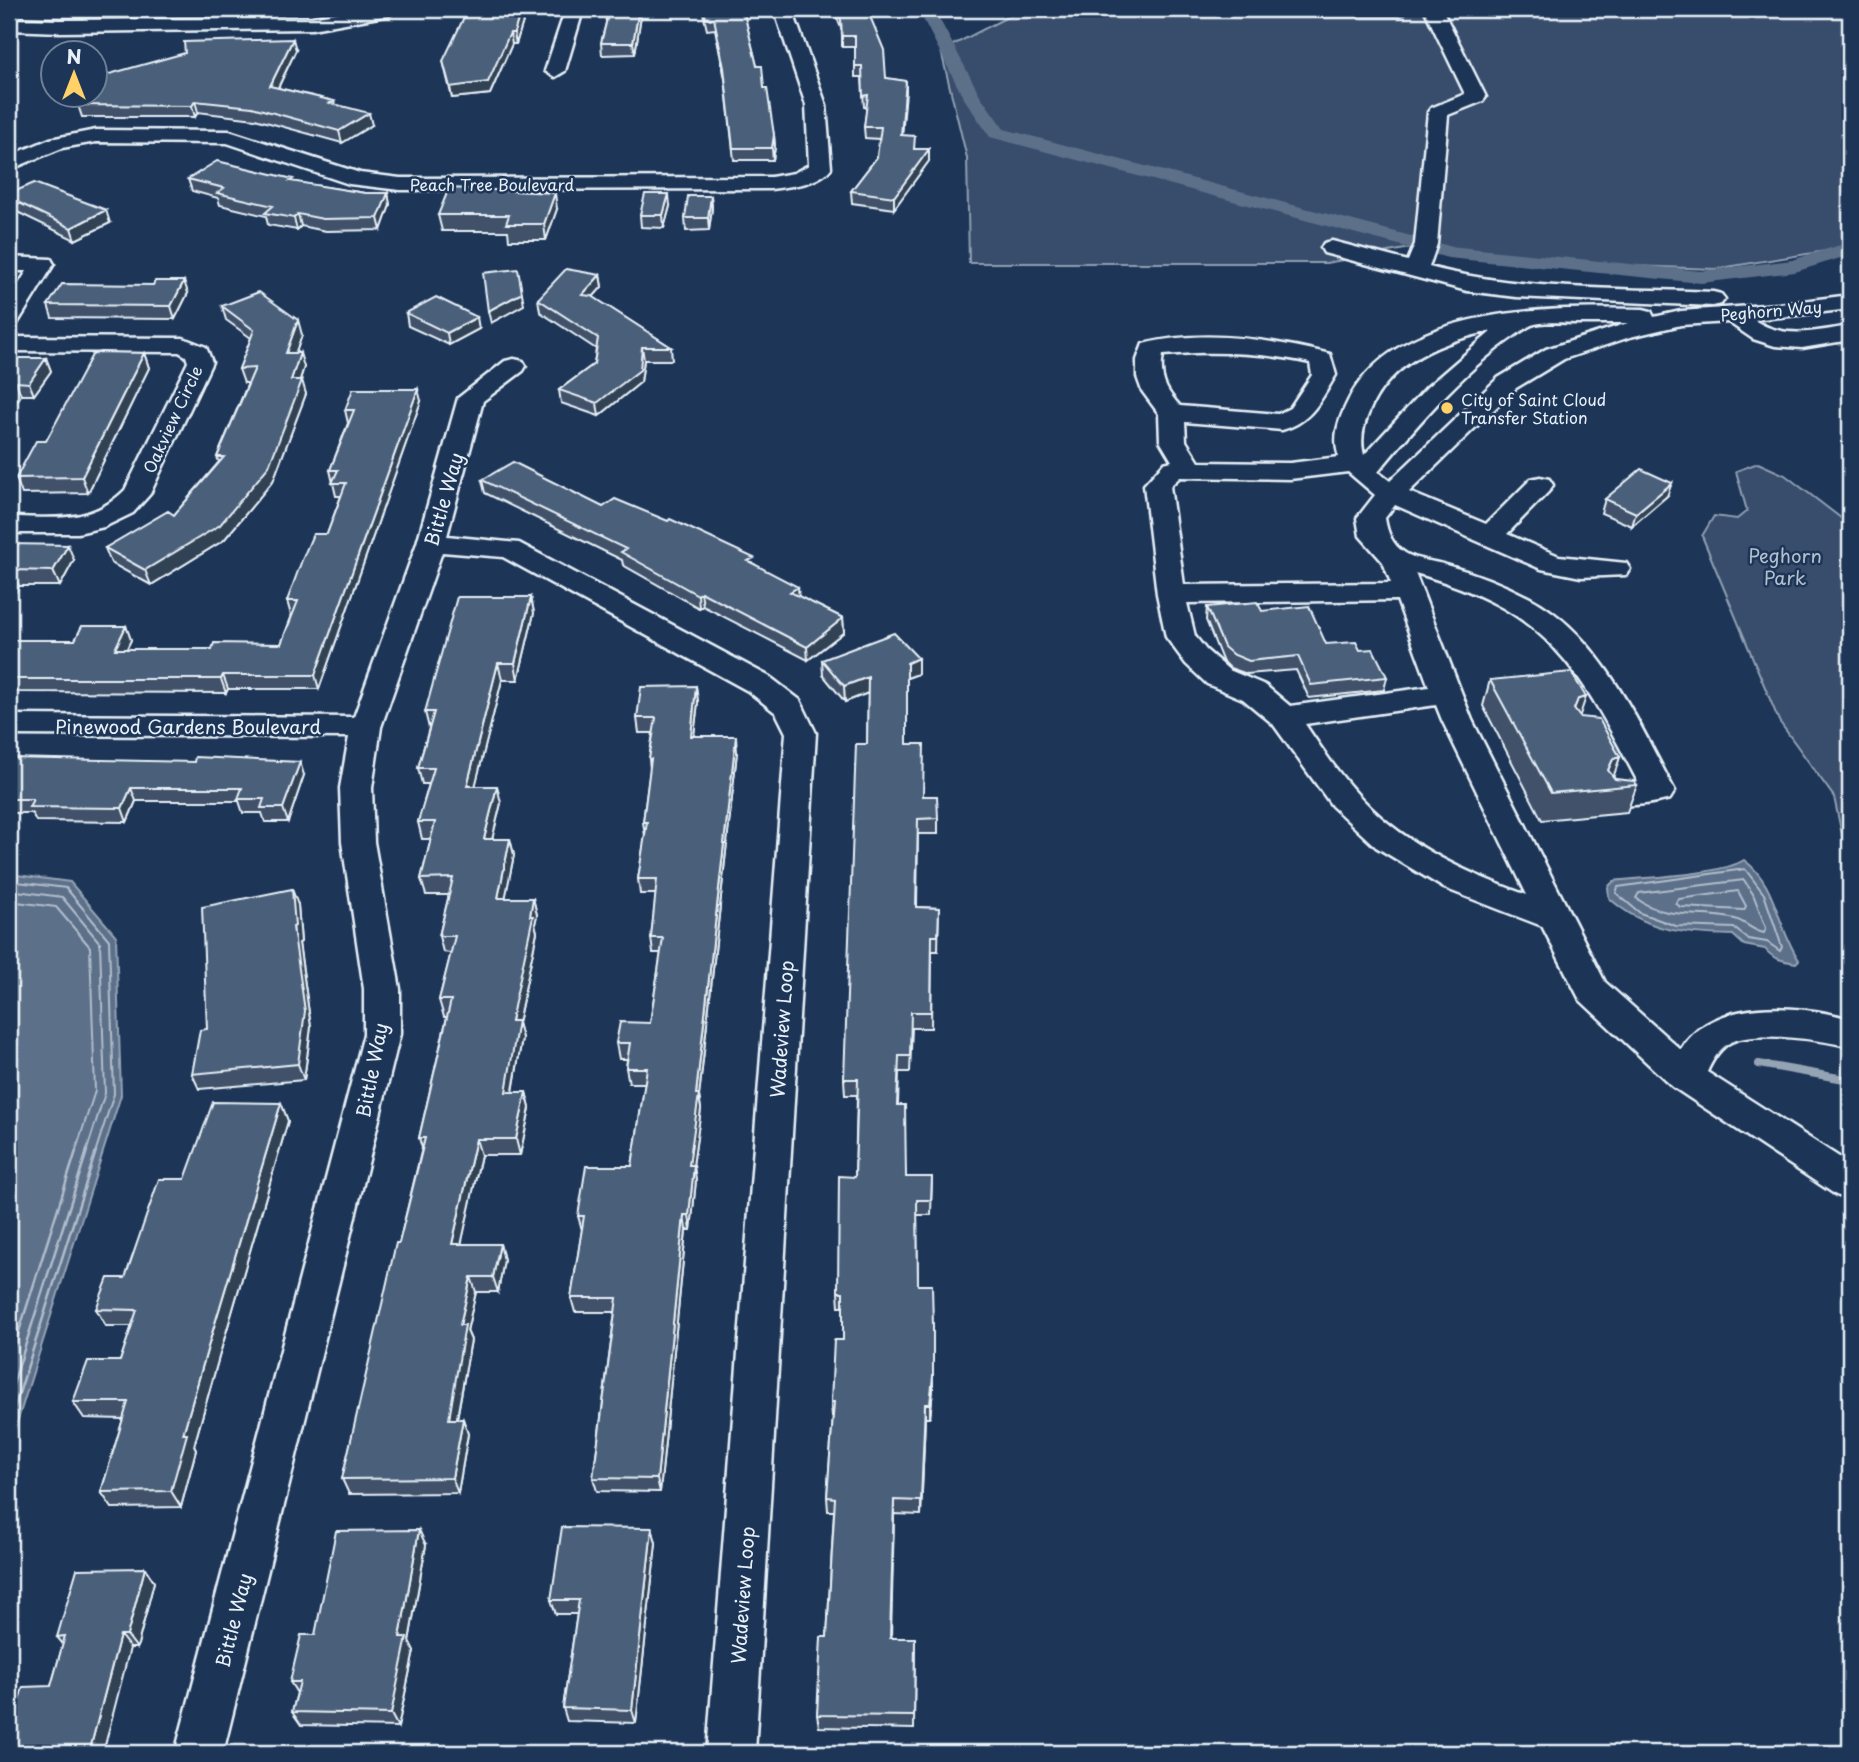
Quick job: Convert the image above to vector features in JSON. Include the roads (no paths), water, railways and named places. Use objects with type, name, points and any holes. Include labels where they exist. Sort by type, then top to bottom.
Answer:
[{"type":"street","points":[[9,24],[60,26],[312,23],[390,9]]},
{"type":"street","points":[[555,71],[573,14],[569,9]]},
{"type":"street","name":"Peach Tree Boulevard","points":[[9,163],[57,143],[96,136],[229,137],[357,179],[400,184],[771,183],[800,178],[820,168],[816,105],[782,9]]},
{"type":"street","points":[[1306,9],[1401,9]]},
{"type":"street","points":[[1422,256],[1438,112],[1476,97],[1433,9]]},
{"type":"street","points":[[1332,248],[1422,256],[1467,284],[1516,290],[1744,302],[1779,311]]},
{"type":"street","points":[[9,264],[43,264],[9,319]]},
{"type":"street","name":"Peghorn Way","points":[[1686,317],[1779,311],[1850,302]]},
{"type":"street","points":[[1733,314],[1745,325],[1769,339],[1786,342],[1850,333]]},
{"type":"street","points":[[1616,569],[1589,570],[1559,566],[1528,556],[1393,493],[1359,468],[1349,455],[1350,426],[1375,377],[1408,353],[1451,332],[1524,321],[1608,315],[1686,317]]},
{"type":"street","points":[[1686,317],[1623,331],[1555,354],[1507,383],[1393,493],[1371,518],[1374,536],[1401,575],[1447,694],[1592,991],[1686,1077],[1850,1184]]},
{"type":"street","points":[[1524,321],[1499,336],[1454,376],[1359,468],[1290,471],[1173,469],[1157,485],[1171,594],[1181,637],[1196,657],[1218,677],[1254,692],[1284,718],[1332,785],[1366,822],[1453,880],[1494,898],[1555,917]]},
{"type":"street","name":"Oakview Circle","points":[[9,344],[183,345],[198,352],[201,362],[137,494],[124,509],[87,524],[9,525]]},
{"type":"street","points":[[1172,413],[1282,422],[1299,413],[1324,375],[1321,359],[1253,346],[1190,345],[1152,349],[1147,370],[1152,390],[1172,413],[1173,441],[1190,469]]},
{"type":"street","name":"Bittle Way","points":[[199,1753],[382,1034],[382,989],[358,842],[356,788],[366,727],[431,543],[471,398],[514,366]]},
{"type":"street","points":[[1490,536],[1540,485]]},
{"type":"street","name":"Wadeview Loop","points":[[431,543],[509,549],[759,684],[789,707],[801,733],[731,1753]]},
{"type":"street","points":[[1171,594],[1265,596],[1437,569],[1541,617],[1566,641],[1631,740]]},
{"type":"street","points":[[1284,718],[1447,694]]},
{"type":"street","name":"Pinewood Gardens Boulevard","points":[[9,724],[366,727]]},
{"type":"street","points":[[1631,740],[1601,754],[1631,740]]},
{"type":"street","points":[[1686,1077],[1699,1049],[1718,1031],[1765,1024],[1819,1025],[1850,1033]]},
{"type":"water","points":[[1744,860],[1755,870],[1770,894],[1799,960],[1796,963],[1779,959],[1765,949],[1744,945],[1733,935],[1682,932],[1652,924],[1623,909],[1609,898],[1608,887],[1614,881],[1701,872]]},
{"type":"water","points":[[9,874],[70,882],[116,936],[121,1095],[9,1448]]},
{"type":"waterway","points":[[926,9],[972,97],[997,133],[1448,252],[1701,277],[1795,266],[1850,248]]},
{"type":"waterway","points":[[1759,1064],[1850,1080]]},
{"type":"place","name":"City of Saint Cloud Transfer Station","points":[[1447,408]]},
{"type":"park label","name":"Peghorn Park","points":[[1785,566]]}]
